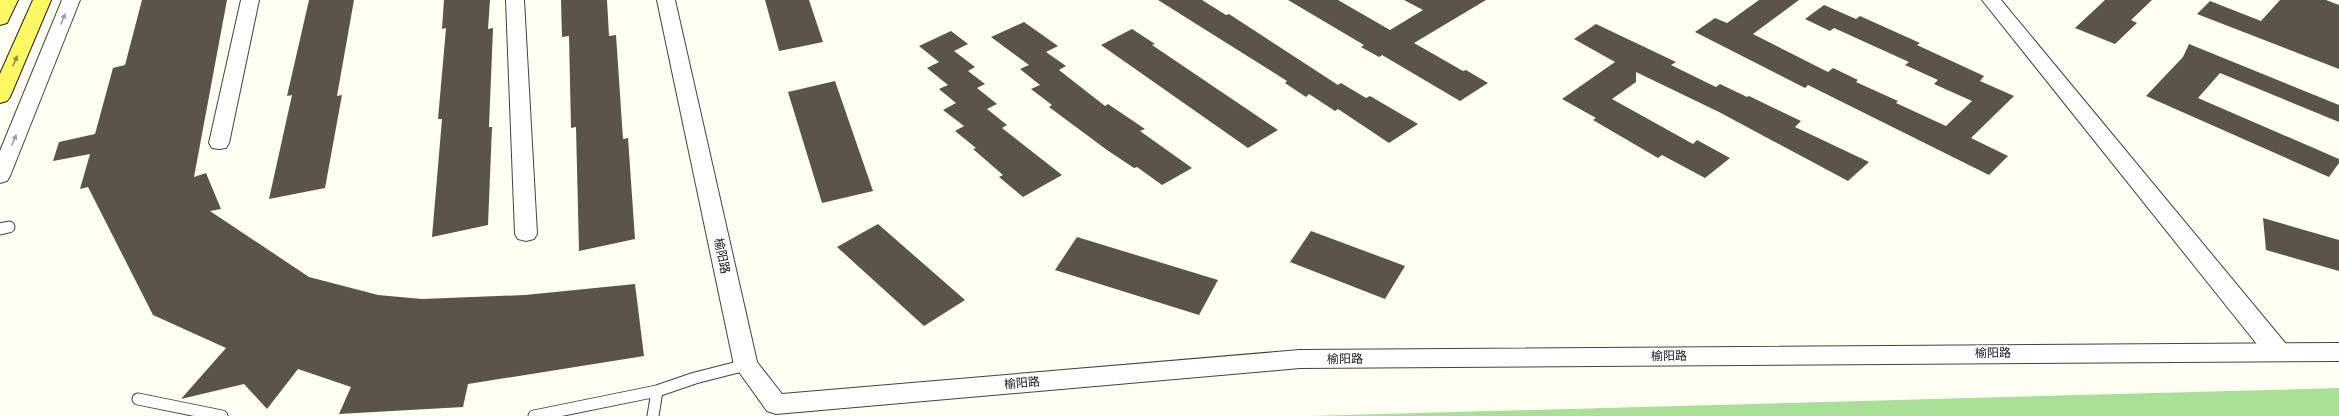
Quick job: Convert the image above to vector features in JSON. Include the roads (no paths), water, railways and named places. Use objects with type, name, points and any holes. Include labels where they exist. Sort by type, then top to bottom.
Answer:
[{"type":"main road","points":[[0,19],[9,0]]},
{"type":"main road","points":[[0,97],[42,0]]},
{"type":"street","points":[[0,176],[71,0]]},
{"type":"street","points":[[220,143],[250,0]]},
{"type":"street","points":[[515,0],[526,234]]},
{"type":"street","name":"榆阳路","points":[[666,0],[746,366],[776,404],[1300,360],[2277,351],[2339,352]]},
{"type":"street","points":[[1990,0],[2277,351]]},
{"type":"lane","points":[[534,416],[657,391],[695,378],[746,366]]},
{"type":"lane","points":[[653,416],[657,391]]},
{"type":"lane","points":[[138,399],[222,416]]}]
